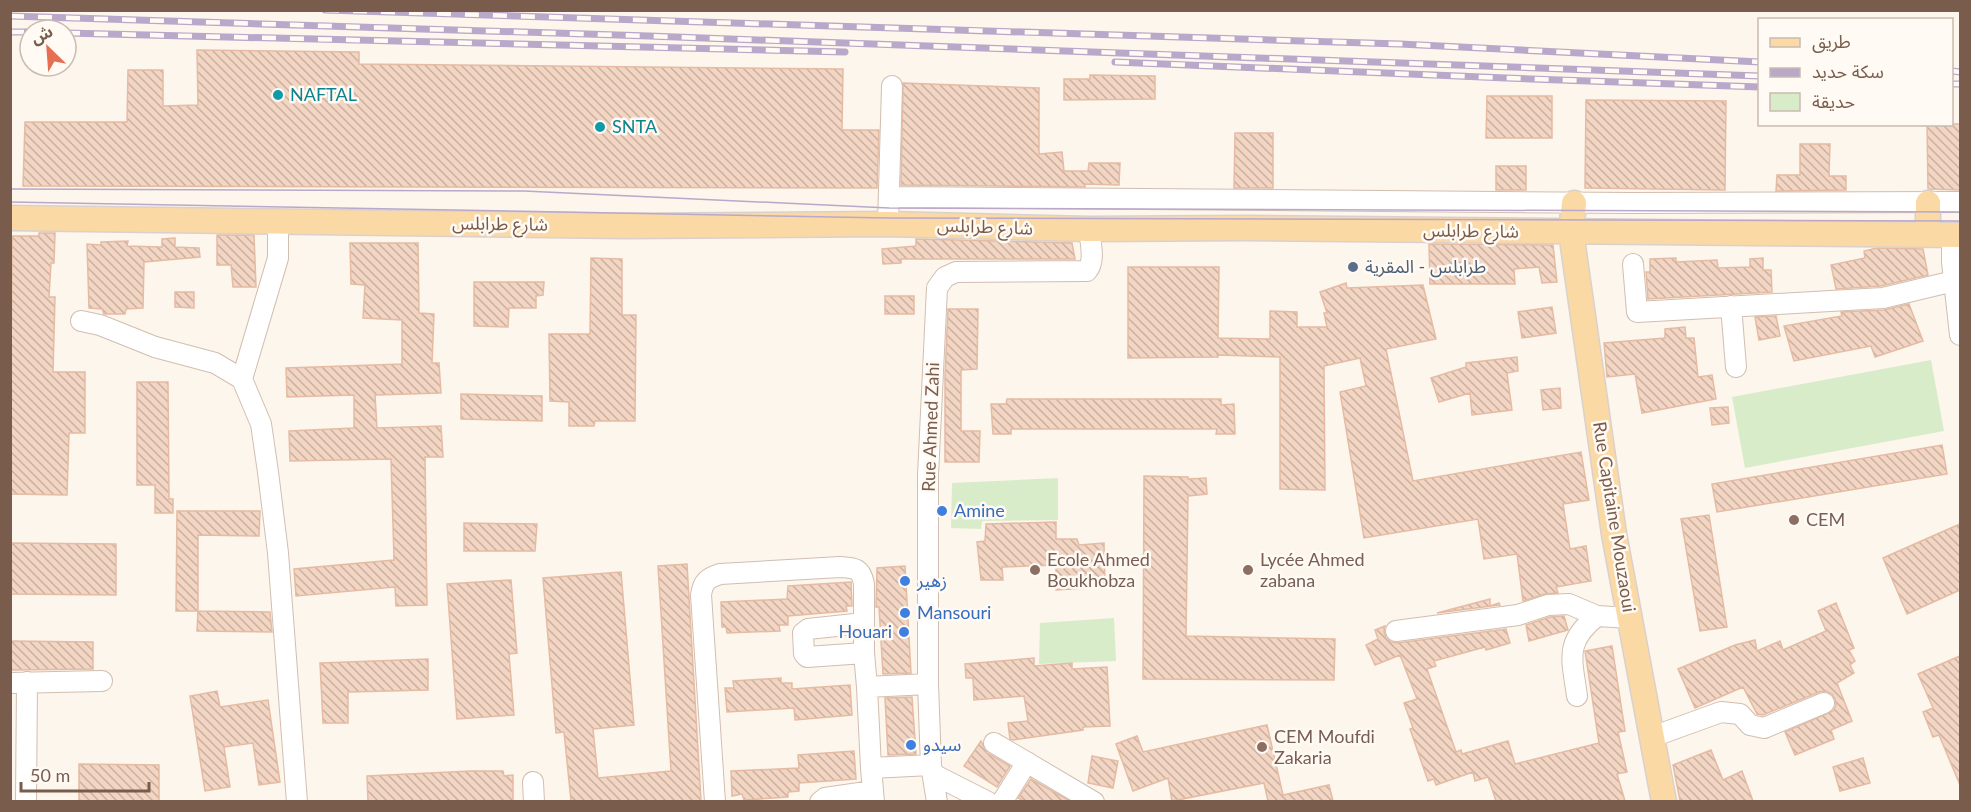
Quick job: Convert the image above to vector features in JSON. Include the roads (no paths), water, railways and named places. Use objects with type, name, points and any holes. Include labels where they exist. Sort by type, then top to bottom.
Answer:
[{"type":"main road","name":"Rue Capitaine Mouzaoui","points":[[1574,203],[1571,232],[1614,534],[1664,801]]},
{"type":"main road","points":[[1928,203],[1928,234]]},
{"type":"main road","name":"شارع طرابلس","points":[[10,218],[624,226],[888,224],[1089,230],[1246,228],[1956,235]]},
{"type":"street","points":[[888,224],[892,86]]},
{"type":"street","points":[[889,197],[1574,203],[1960,202]]},
{"type":"street","points":[[242,379],[278,258],[278,221]]},
{"type":"street","name":"Rue Ahmed Zahi","points":[[937,801],[932,770],[928,684],[928,475],[937,288],[945,277],[956,272],[1087,272],[1091,267],[1092,257],[1089,230]]},
{"type":"street","points":[[1956,235],[1954,281],[1960,335]]},
{"type":"street","points":[[1633,264],[1637,312],[1883,298],[1954,281]]},
{"type":"street","points":[[1731,306],[1736,367]]},
{"type":"street","points":[[81,321],[100,325],[155,347],[215,363],[242,379],[261,424],[268,472],[279,565],[297,801]]},
{"type":"street","points":[[716,801],[701,594],[703,584],[709,578],[720,574],[854,568],[862,574],[864,584],[864,653],[874,796],[825,798],[820,801]]},
{"type":"street","points":[[1396,631],[1518,615],[1548,605],[1569,604],[1597,616],[1630,618]]},
{"type":"street","points":[[1577,696],[1571,653],[1584,626],[1597,616]]},
{"type":"street","points":[[864,623],[808,629],[803,633],[804,654],[807,657],[864,653]]},
{"type":"street","points":[[26,801],[19,682],[102,681]]},
{"type":"street","points":[[867,687],[928,684]]},
{"type":"street","points":[[1652,737],[1721,712],[1740,714],[1750,725],[1764,728],[1824,703]]},
{"type":"street","points":[[994,743],[1026,762],[1069,795],[1094,801]]},
{"type":"street","points":[[1002,801],[1026,762]]},
{"type":"street","points":[[872,768],[932,770],[988,801]]},
{"type":"tram line","points":[[10,189],[524,191],[889,208],[1960,212]]},
{"type":"tram line","points":[[10,202],[889,218],[1960,221]]},
{"type":"railway","points":[[325,10],[1400,44],[1758,62]]},
{"type":"railway","points":[[10,16],[649,36],[1758,76]]},
{"type":"railway","points":[[10,32],[18,32]]},
{"type":"railway","points":[[78,33],[845,52]]},
{"type":"railway","points":[[1115,62],[1758,87]]},
{"type":"railway","points":[[1953,71],[1960,72]]},
{"type":"railway","points":[[1953,84],[1960,84]]},
{"type":"place","name":"NAFTAL","points":[[278,95]]},
{"type":"place","name":"SNTA","points":[[600,127]]},
{"type":"place","name":"طرابلس - المقرية","points":[[1353,267]]},
{"type":"place","name":"Amine","points":[[942,511]]},
{"type":"place","name":"CEM","points":[[1794,520]]},
{"type":"place","name":"Ecole Ahmed Boukhobza","points":[[1035,570]]},
{"type":"place","name":"Lycée Ahmed zabana","points":[[1248,570]]},
{"type":"place","name":"زهير","points":[[905,581]]},
{"type":"place","name":"Mansouri","points":[[905,613]]},
{"type":"place","name":"Houari","points":[[904,632]]},
{"type":"place","name":"سيدو","points":[[911,745]]},
{"type":"place","name":"CEM Moufdi Zakaria","points":[[1262,747]]}]
